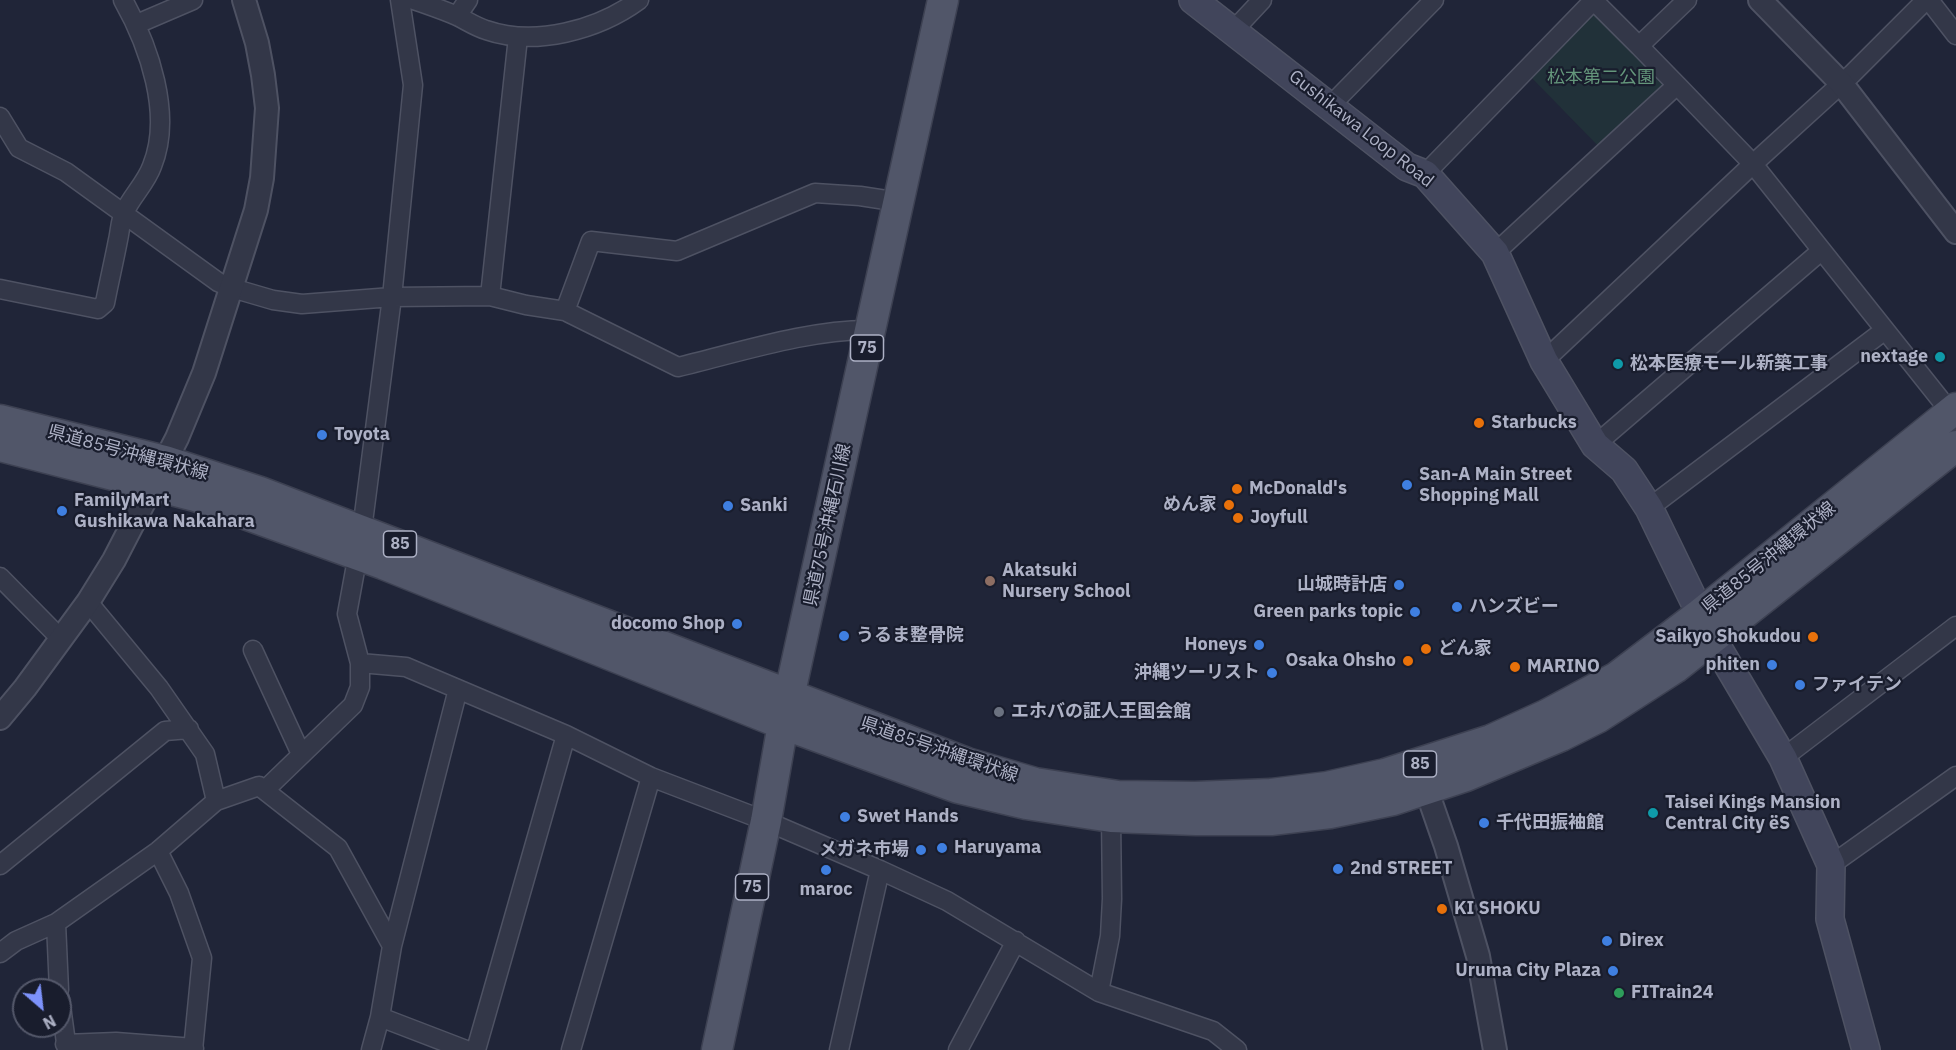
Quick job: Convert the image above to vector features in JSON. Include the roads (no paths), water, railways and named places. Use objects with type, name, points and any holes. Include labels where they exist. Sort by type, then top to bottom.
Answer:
[{"type":"main road","name":"県道75号沖縄石川線","points":[[717,1050],[766,821],[787,710],[943,0]]},
{"type":"main road","name":"Gushikawa Loop Road","points":[[1193,0],[1407,167],[1425,174],[1495,253],[1544,362],[1595,445],[1624,470],[1649,508],[1706,626],[1783,758],[1831,865],[1830,919],[1866,1050]]},
{"type":"main road","name":"県道85号沖縄環状線","points":[[1706,626],[1948,404]]},
{"type":"main road","name":"県道85号沖縄環状線","points":[[0,420],[159,473],[195,496],[360,542],[787,710],[958,788],[1026,804],[1112,817],[1196,820],[1271,820],[1330,813],[1393,800],[1422,777],[1491,740],[1556,710],[1706,626],[1956,446]]},
{"type":"main road","name":"県道85号沖縄環状線","points":[[0,446],[159,473]]},
{"type":"main road","name":"県道85号沖縄環状線","points":[[787,710],[1035,783],[1118,796],[1195,797],[1271,794],[1327,787],[1385,774],[1422,777]]},
{"type":"street","points":[[0,289],[98,309],[105,303],[123,214],[151,169],[158,151],[160,130],[157,94],[150,57],[137,24],[123,0]]},
{"type":"street","points":[[137,24],[193,0]]},
{"type":"street","points":[[0,718],[88,602],[114,560],[159,473],[204,374],[256,210],[266,142],[267,108],[263,75],[257,43],[244,0]]},
{"type":"street","points":[[265,790],[353,705],[360,687],[360,663],[347,614],[360,542],[392,297],[413,85],[400,0]]},
{"type":"street","points":[[414,0],[486,30],[518,37],[549,37],[580,29],[608,17],[633,1]]},
{"type":"street","points":[[457,16],[468,0]]},
{"type":"street","points":[[1234,30],[1262,0]]},
{"type":"street","points":[[1330,106],[1434,0]]},
{"type":"street","points":[[1425,174],[1593,0],[1754,164],[1821,251],[1948,404]]},
{"type":"street","points":[[1639,46],[1687,0]]},
{"type":"street","points":[[1760,0],[1841,83],[1956,232]]},
{"type":"street","points":[[1544,362],[1928,0],[1956,35]]},
{"type":"street","points":[[490,296],[518,37]]},
{"type":"street","points":[[1495,253],[1677,85]]},
{"type":"street","points":[[0,117],[19,148],[66,172],[218,282],[273,300],[302,304],[392,297],[490,296],[565,311],[678,367],[801,338],[852,330],[871,330]]},
{"type":"street","points":[[565,311],[591,241],[677,251],[815,193],[860,196],[899,202]]},
{"type":"street","points":[[1595,445],[1821,251]]},
{"type":"street","points":[[1649,508],[1886,330]]},
{"type":"street","points":[[0,577],[61,639]]},
{"type":"street","points":[[88,602],[159,688],[189,729],[205,754],[216,801]]},
{"type":"street","points":[[1783,758],[1956,626]]},
{"type":"street","points":[[254,650],[302,754]]},
{"type":"street","points":[[360,663],[406,666],[566,735],[651,777],[766,821],[880,870],[947,901],[1099,992],[1213,1031],[1237,1050]]},
{"type":"street","points":[[370,1050],[380,1017],[392,946],[458,689]]},
{"type":"street","points":[[0,865],[165,731],[189,729]]},
{"type":"street","points":[[476,1050],[566,735]]},
{"type":"street","points":[[1831,865],[1956,776]]},
{"type":"street","points":[[570,1050],[651,777]]},
{"type":"street","points":[[1422,777],[1446,846],[1478,956],[1496,1050]]},
{"type":"street","points":[[0,953],[15,940],[56,923],[158,851],[216,801],[259,786],[338,848],[392,946]]},
{"type":"street","points":[[1099,992],[1110,936],[1112,817]]},
{"type":"street","points":[[66,1047],[116,1042],[194,1049],[202,958],[179,893],[158,851]]},
{"type":"street","points":[[839,1050],[880,870]]},
{"type":"street","points":[[56,923],[58,978]]},
{"type":"street","points":[[958,1050],[1016,941]]},
{"type":"street","points":[[380,1017],[466,1050]]},
{"type":"place","name":"nextage","points":[[1940,357]]},
{"type":"place","name":"松本医療モール新築工事","points":[[1618,364]]},
{"type":"place","name":"Starbucks","points":[[1479,423]]},
{"type":"place","name":"Toyota","points":[[322,435]]},
{"type":"place","name":"San-A Main Street Shopping Mall","points":[[1407,485]]},
{"type":"place","name":"McDonald's","points":[[1237,489]]},
{"type":"place","name":"めん家","points":[[1229,505]]},
{"type":"place","name":"Sanki","points":[[728,506]]},
{"type":"place","name":"FamilyMart Gushikawa Nakahara","points":[[62,511]]},
{"type":"place","name":"Joyfull","points":[[1238,518]]},
{"type":"place","name":"Akatsuki Nursery School","points":[[990,581]]},
{"type":"place","name":"山城時計店","points":[[1399,585]]},
{"type":"place","name":"ハンズビー","points":[[1457,607]]},
{"type":"place","name":"Green parks topic","points":[[1415,612]]},
{"type":"place","name":"docomo Shop","points":[[737,624]]},
{"type":"place","name":"うるま整骨院","points":[[844,636]]},
{"type":"place","name":"Saikyo Shokudou","points":[[1813,637]]},
{"type":"place","name":"Honeys","points":[[1259,645]]},
{"type":"place","name":"どん家","points":[[1426,649]]},
{"type":"place","name":"Osaka Ohsho","points":[[1408,661]]},
{"type":"place","name":"phiten","points":[[1772,665]]},
{"type":"place","name":"MARINO","points":[[1515,667]]},
{"type":"place","name":"沖縄ツーリスト","points":[[1272,673]]},
{"type":"place","name":"ファイテン","points":[[1800,685]]},
{"type":"place","name":"エホバの証人王国会館","points":[[999,712]]},
{"type":"place","name":"Taisei Kings Mansion Central City ëS","points":[[1653,813]]},
{"type":"place","name":"Swet Hands","points":[[845,817]]},
{"type":"place","name":"千代田振袖館","points":[[1484,823]]},
{"type":"place","name":"Haruyama","points":[[942,848]]},
{"type":"place","name":"メガネ市場","points":[[921,850]]},
{"type":"place","name":"2nd STREET","points":[[1338,869]]},
{"type":"place","name":"maroc","points":[[826,870]]},
{"type":"place","name":"KI SHOKU","points":[[1442,909]]},
{"type":"place","name":"Direx","points":[[1607,941]]},
{"type":"place","name":"Uruma City Plaza","points":[[1613,971]]},
{"type":"place","name":"FITrain24","points":[[1619,993]]},
{"type":"park label","name":"松本第二公園","points":[[1601,78]]}]
